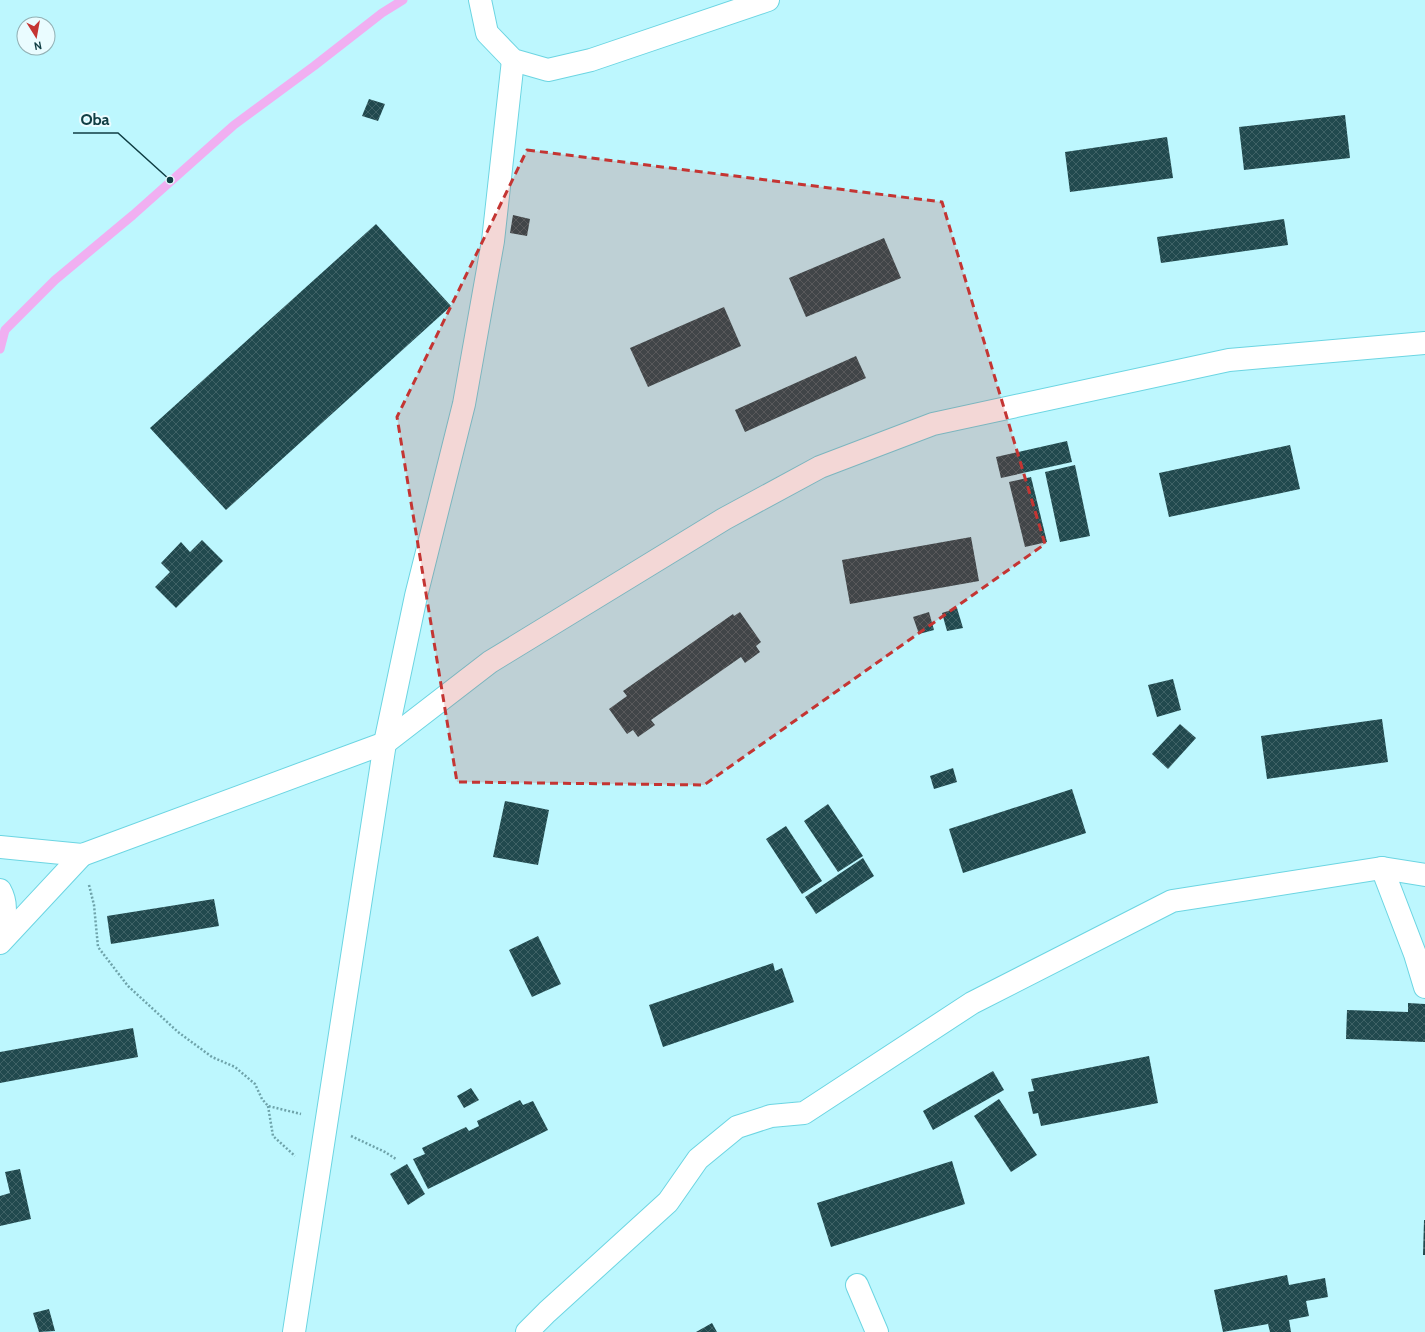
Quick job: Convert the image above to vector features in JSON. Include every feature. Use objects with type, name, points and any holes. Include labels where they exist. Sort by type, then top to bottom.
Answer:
[{"type":"street","points":[[480,0],[487,33],[513,60],[548,70],[591,60],[768,0]]},
{"type":"street","points":[[294,1332],[385,743],[416,596],[464,404],[494,241],[513,60]]},
{"type":"street","points":[[0,847],[82,855],[385,743],[490,662],[724,519],[820,467],[933,424],[1229,360],[1425,344]]},
{"type":"street","points":[[0,943],[82,855]]},
{"type":"street","points":[[1382,868],[1415,954],[1425,987]]},
{"type":"street","points":[[527,1332],[668,1202],[698,1159],[737,1128],[772,1116],[804,1113],[972,1004],[1172,901],[1382,868],[1425,875]]},
{"type":"street","points":[[0,890],[4,896],[6,915],[0,932]]},
{"type":"street","points":[[857,1285],[876,1332]]},
{"type":"path","points":[[82,855],[94,905],[98,947],[128,986],[178,1032],[212,1057],[235,1067],[255,1084],[262,1099],[268,1106],[273,1136],[289,1153],[319,1172]]},
{"type":"path","points":[[268,1106],[326,1121],[396,1159]]},
{"type":"highlighted area","points":[[527,150],[942,202],[1045,544],[704,785],[457,782],[397,417]]},
{"type":"building","points":[[369,99],[385,104],[378,121],[362,116]]},
{"type":"building","points":[[1345,115],[1350,158],[1244,170],[1239,127]]},
{"type":"building","points":[[1167,137],[1173,178],[1070,192],[1065,152]]},
{"type":"building","points":[[513,215],[530,219],[527,236],[510,233]]},
{"type":"building","points":[[1284,219],[1288,245],[1161,263],[1157,237]]},
{"type":"building","points":[[376,224],[451,306],[226,510],[150,428]]},
{"type":"building","points":[[884,238],[901,278],[806,317],[789,278]]},
{"type":"building","points":[[724,307],[741,346],[648,387],[630,348]]},
{"type":"building","points":[[856,356],[866,378],[745,432],[735,410]]},
{"type":"building","points":[[1067,441],[1072,462],[1001,478],[996,457]]},
{"type":"building","points":[[1290,445],[1300,489],[1169,517],[1159,473]]},
{"type":"building","points":[[1075,465],[1090,536],[1060,542],[1045,472]]},
{"type":"building","points":[[1031,477],[1047,542],[1025,547],[1009,482]]},
{"type":"building","points":[[971,537],[979,581],[850,604],[842,560]]},
{"type":"building","points":[[202,540],[223,561],[176,608],[155,587],[170,572],[161,563],[181,542],[190,552]]},
{"type":"building","points":[[957,608],[963,628],[947,631],[942,613]]},
{"type":"building","points":[[740,612],[761,642],[756,646],[760,652],[745,663],[741,657],[651,720],[655,725],[638,737],[633,730],[627,734],[609,709],[627,696],[623,691],[733,614],[734,616]]},
{"type":"building","points":[[929,612],[934,630],[919,634],[913,617]]},
{"type":"building","points":[[1173,679],[1181,710],[1157,717],[1148,685]]},
{"type":"building","points":[[1382,719],[1388,762],[1267,779],[1261,736]]},
{"type":"building","points":[[1180,724],[1196,738],[1168,769],[1152,754]]},
{"type":"building","points":[[953,768],[957,782],[934,789],[930,776]]},
{"type":"building","points":[[1072,789],[1086,833],[963,873],[949,829]]},
{"type":"building","points":[[505,801],[549,810],[538,865],[493,857]]},
{"type":"building","points":[[828,804],[863,856],[838,872],[804,821]]},
{"type":"building","points":[[786,826],[822,881],[802,894],[766,839]]},
{"type":"building","points":[[863,858],[874,876],[816,914],[805,897]]},
{"type":"building","points":[[214,899],[219,926],[111,944],[107,916]]},
{"type":"building","points":[[538,936],[561,984],[532,997],[509,950]]},
{"type":"building","points":[[773,963],[775,971],[782,968],[794,1002],[663,1047],[649,1005]]},
{"type":"building","points":[[1408,1003],[1425,1004],[1425,1042],[1346,1039],[1347,1010],[1408,1012]]},
{"type":"building","points":[[133,1028],[138,1057],[0,1083],[0,1052]]},
{"type":"building","points":[[1149,1056],[1158,1103],[1041,1126],[1038,1113],[1033,1114],[1028,1092],[1034,1091],[1031,1079]]},
{"type":"building","points":[[993,1071],[1004,1090],[933,1130],[923,1111]]},
{"type":"building","points":[[471,1088],[479,1100],[464,1108],[457,1096]]},
{"type":"building","points":[[999,1099],[1037,1155],[1011,1172],[974,1116]]},
{"type":"building","points":[[520,1100],[523,1105],[533,1101],[548,1130],[428,1189],[413,1159],[425,1154],[422,1148],[466,1127],[469,1131],[479,1126],[477,1121]]},
{"type":"building","points":[[952,1161],[965,1204],[831,1247],[817,1203]]},
{"type":"building","points":[[407,1164],[425,1194],[408,1205],[390,1174]]},
{"type":"building","points":[[20,1169],[31,1219],[0,1226],[0,1196],[10,1193],[5,1172]]},
{"type":"building","points":[[1424,1220],[1425,1255],[1423,1255]]},
{"type":"building","points":[[1287,1275],[1289,1285],[1325,1278],[1328,1297],[1306,1301],[1309,1316],[1289,1320],[1291,1332],[1270,1332],[1268,1324],[1223,1332],[1214,1290]]},
{"type":"building","points":[[49,1309],[55,1331],[39,1332],[33,1313]]},
{"type":"building","points":[[712,1323],[717,1332],[696,1332]]},
{"type":"waterway","points":[[0,349],[5,330],[55,280],[133,215],[234,125],[314,66],[382,13],[403,0]]},
{"type":"place","name":"Oba","points":[[170,180]]}]
